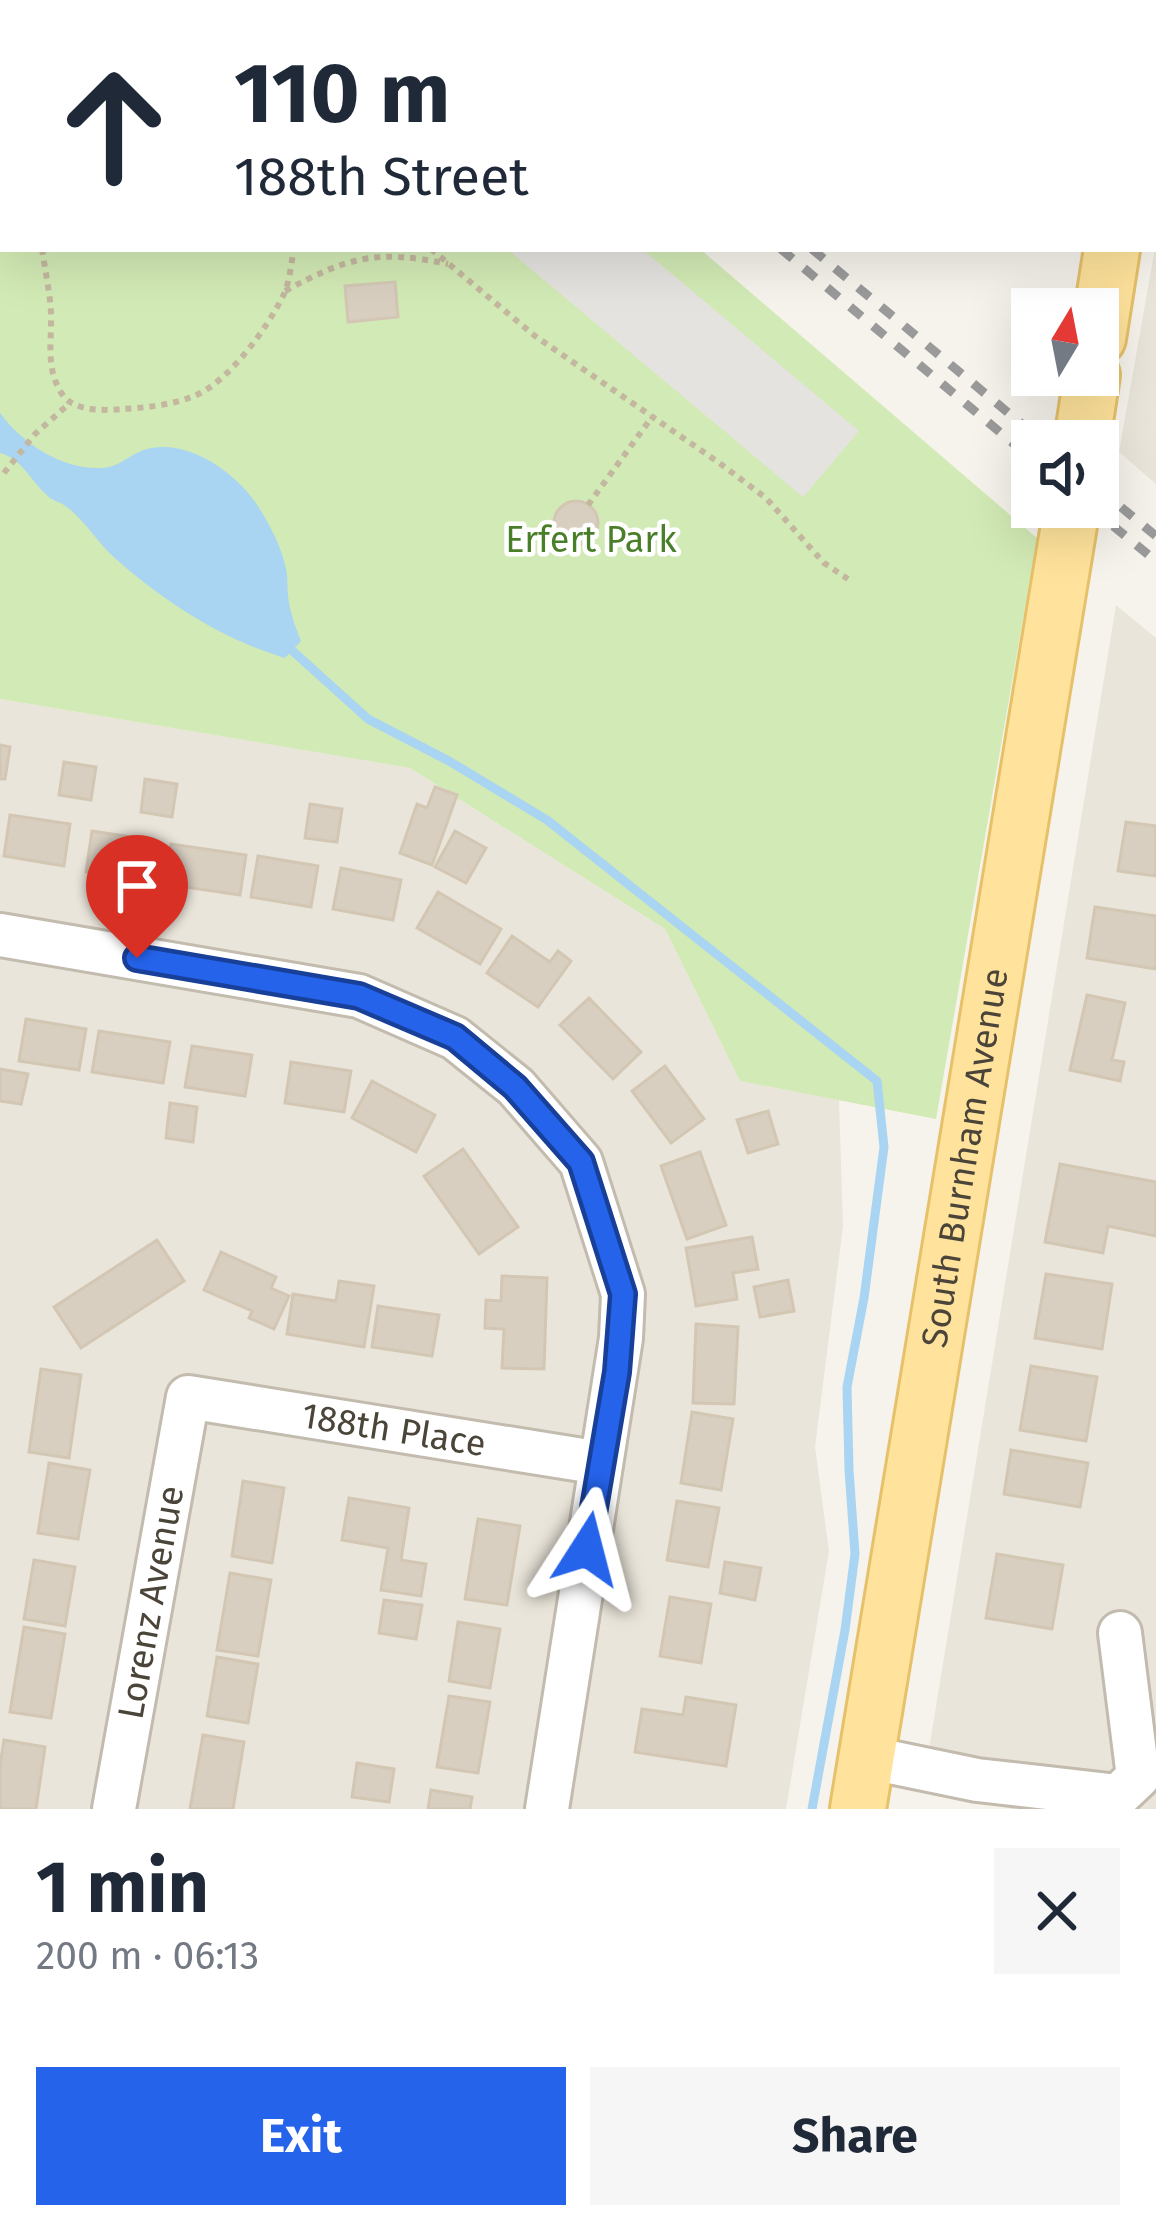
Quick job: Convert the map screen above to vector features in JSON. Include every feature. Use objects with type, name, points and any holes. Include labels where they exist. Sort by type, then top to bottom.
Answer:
[{"type":"main road","points":[[1106,288],[1112,252]]},
{"type":"main road","name":"South Burnham Avenue","points":[[862,1783],[1069,528]]},
{"type":"street","points":[[0,935],[359,996],[455,1037],[515,1087],[581,1162],[623,1294],[617,1372],[547,1809]]},
{"type":"street","name":"188th Place","points":[[188,1397],[601,1462]]},
{"type":"street","name":"Lorenz Avenue","points":[[114,1809],[188,1397]]},
{"type":"street","points":[[862,1783],[977,1780],[1118,1796],[1138,1777],[1120,1633]]},
{"type":"path","points":[[42,252],[51,312],[50,360],[62,394],[70,403],[107,410],[194,397],[212,386],[234,366],[286,291],[293,252]]},
{"type":"path","points":[[434,252],[536,336],[766,498],[824,562],[848,579]]},
{"type":"path","points":[[286,291],[354,259],[382,255],[448,264]]},
{"type":"path","points":[[4,473],[35,434],[70,403]]},
{"type":"path","points":[[588,505],[652,417]]},
{"type":"shaded area","points":[[511,252],[646,252],[859,431],[803,497]]},
{"type":"shaded area","points":[[1154,252],[1156,252],[1156,484],[1119,452]]},
{"type":"shaded area","points":[[1116,605],[1156,638],[1156,1809],[1013,1809],[922,1792]]},
{"type":"shaded area","points":[[0,699],[410,768],[665,929],[740,1081],[839,1100],[843,1226],[815,1447],[829,1551],[786,1809],[0,1809]]},
{"type":"green space","name":"Erfert Park","points":[[0,252],[703,252],[1011,516],[1011,528],[1025,528],[1037,538],[936,1119],[740,1081],[665,929],[410,768],[0,699]]},
{"type":"water","points":[[0,413],[32,445],[72,465],[108,467],[159,447],[191,452],[221,468],[246,490],[274,534],[301,641],[285,658],[262,650],[217,630],[155,590],[109,553],[85,524],[49,497],[21,466],[0,453]]},
{"type":"building","points":[[395,282],[398,317],[348,322],[345,286]]},
{"type":"building","points":[[576,501],[592,507],[598,523],[592,539],[576,545],[560,539],[554,523],[560,507]]},
{"type":"building","points":[[0,745],[10,747],[5,779],[0,779]]},
{"type":"building","points":[[64,762],[96,767],[91,800],[59,795]]},
{"type":"building","points":[[145,779],[177,784],[172,817],[141,812]]},
{"type":"building","points":[[435,787],[457,795],[432,865],[400,853],[417,804],[427,808]]},
{"type":"building","points":[[310,804],[342,809],[337,842],[305,838]]},
{"type":"building","points":[[10,815],[70,824],[64,866],[4,856]]},
{"type":"building","points":[[1126,822],[1156,826],[1156,876],[1118,871]]},
{"type":"building","points":[[92,831],[152,840],[145,881],[86,872]]},
{"type":"building","points":[[455,831],[486,848],[466,883],[435,867]]},
{"type":"building","points":[[171,844],[246,855],[240,895],[165,884]]},
{"type":"building","points":[[258,856],[318,866],[311,907],[251,897]]},
{"type":"building","points":[[341,868],[401,880],[393,920],[333,909]]},
{"type":"building","points":[[438,892],[501,929],[480,964],[417,928]]},
{"type":"building","points":[[1095,907],[1156,916],[1156,969],[1087,958]]},
{"type":"building","points":[[512,936],[550,962],[558,951],[571,961],[538,1007],[487,973]]},
{"type":"building","points":[[1087,995],[1125,1003],[1112,1060],[1124,1062],[1120,1081],[1070,1070]]},
{"type":"building","points":[[589,998],[641,1052],[613,1079],[560,1025]]},
{"type":"building","points":[[26,1019],[86,1029],[79,1070],[19,1061]]},
{"type":"building","points":[[99,1031],[170,1042],[163,1083],[92,1072]]},
{"type":"building","points":[[192,1046],[252,1055],[245,1096],[185,1087]]},
{"type":"building","points":[[291,1062],[351,1071],[344,1112],[285,1103]]},
{"type":"building","points":[[665,1066],[704,1119],[671,1143],[632,1091]]},
{"type":"building","points":[[0,1069],[28,1074],[21,1104],[0,1101]]},
{"type":"building","points":[[372,1081],[435,1115],[416,1152],[352,1118]]},
{"type":"building","points":[[170,1103],[197,1107],[193,1142],[166,1138]]},
{"type":"building","points":[[768,1111],[778,1144],[748,1153],[737,1120]]},
{"type":"building","points":[[463,1149],[518,1227],[479,1254],[424,1176]]},
{"type":"building","points":[[700,1152],[726,1225],[687,1239],[661,1166]]},
{"type":"building","points":[[1060,1164],[1156,1182],[1156,1236],[1108,1226],[1103,1253],[1045,1242]]},
{"type":"building","points":[[752,1237],[758,1269],[733,1273],[737,1299],[696,1306],[686,1248]]},
{"type":"building","points":[[157,1240],[184,1281],[81,1348],[54,1307]]},
{"type":"building","points":[[221,1252],[276,1277],[271,1288],[289,1296],[274,1329],[249,1318],[252,1311],[204,1290]]},
{"type":"building","points":[[1046,1274],[1112,1284],[1102,1349],[1035,1338]]},
{"type":"building","points":[[502,1276],[547,1278],[544,1369],[502,1368],[504,1329],[485,1328],[486,1300],[501,1301]]},
{"type":"building","points":[[788,1280],[794,1311],[760,1317],[754,1287]]},
{"type":"building","points":[[339,1281],[374,1286],[364,1347],[287,1334],[293,1294],[336,1301]]},
{"type":"building","points":[[378,1306],[439,1315],[432,1356],[372,1347]]},
{"type":"building","points":[[696,1324],[738,1327],[734,1404],[693,1403]]},
{"type":"building","points":[[1031,1366],[1097,1377],[1086,1441],[1020,1430]]},
{"type":"building","points":[[41,1369],[81,1375],[69,1458],[29,1452]]},
{"type":"building","points":[[692,1412],[733,1419],[721,1490],[681,1483]]},
{"type":"building","points":[[1011,1450],[1088,1463],[1080,1507],[1004,1494]]},
{"type":"building","points":[[49,1463],[90,1470],[78,1539],[38,1533]]},
{"type":"building","points":[[243,1481],[284,1488],[272,1563],[232,1556]]},
{"type":"building","points":[[349,1498],[409,1508],[401,1560],[426,1564],[421,1596],[381,1590],[388,1548],[342,1540]]},
{"type":"building","points":[[677,1501],[719,1508],[708,1567],[667,1560]]},
{"type":"building","points":[[478,1519],[520,1526],[507,1605],[465,1599]]},
{"type":"building","points":[[997,1554],[1063,1565],[1052,1629],[986,1618]]},
{"type":"building","points":[[34,1560],[75,1567],[65,1626],[24,1619]]},
{"type":"building","points":[[725,1562],[761,1568],[755,1600],[720,1593]]},
{"type":"building","points":[[230,1573],[271,1580],[258,1656],[217,1650]]},
{"type":"building","points":[[670,1597],[711,1604],[701,1663],[660,1656]]},
{"type":"building","points":[[384,1600],[422,1605],[416,1639],[379,1633]]},
{"type":"building","points":[[458,1622],[500,1629],[490,1688],[449,1681]]},
{"type":"building","points":[[24,1627],[65,1634],[51,1718],[10,1712]]},
{"type":"building","points":[[217,1657],[258,1664],[248,1723],[207,1716]]},
{"type":"building","points":[[449,1696],[490,1702],[478,1773],[437,1767]]},
{"type":"building","points":[[686,1697],[736,1705],[726,1766],[635,1752],[642,1709],[683,1715]]},
{"type":"building","points":[[203,1735],[244,1742],[233,1809],[190,1809]]},
{"type":"building","points":[[4,1740],[45,1747],[36,1809],[0,1809]]},
{"type":"building","points":[[357,1763],[394,1769],[389,1802],[352,1797]]},
{"type":"building","points":[[431,1790],[472,1797],[470,1809],[428,1809]]},
{"type":"waterway","points":[[286,645],[368,719],[547,820],[877,1081],[884,1147],[847,1387],[855,1554],[812,1809]]},
{"type":"railway","points":[[785,252],[1011,441]]},
{"type":"railway","points":[[816,252],[1017,420]]},
{"type":"railway","points":[[1119,505],[1156,536]]},
{"type":"railway","points":[[1116,528],[1156,561]]},
{"type":"route","points":[[137,958],[359,996],[455,1037],[515,1087],[581,1162],[623,1294],[617,1372],[587,1549]]}]
